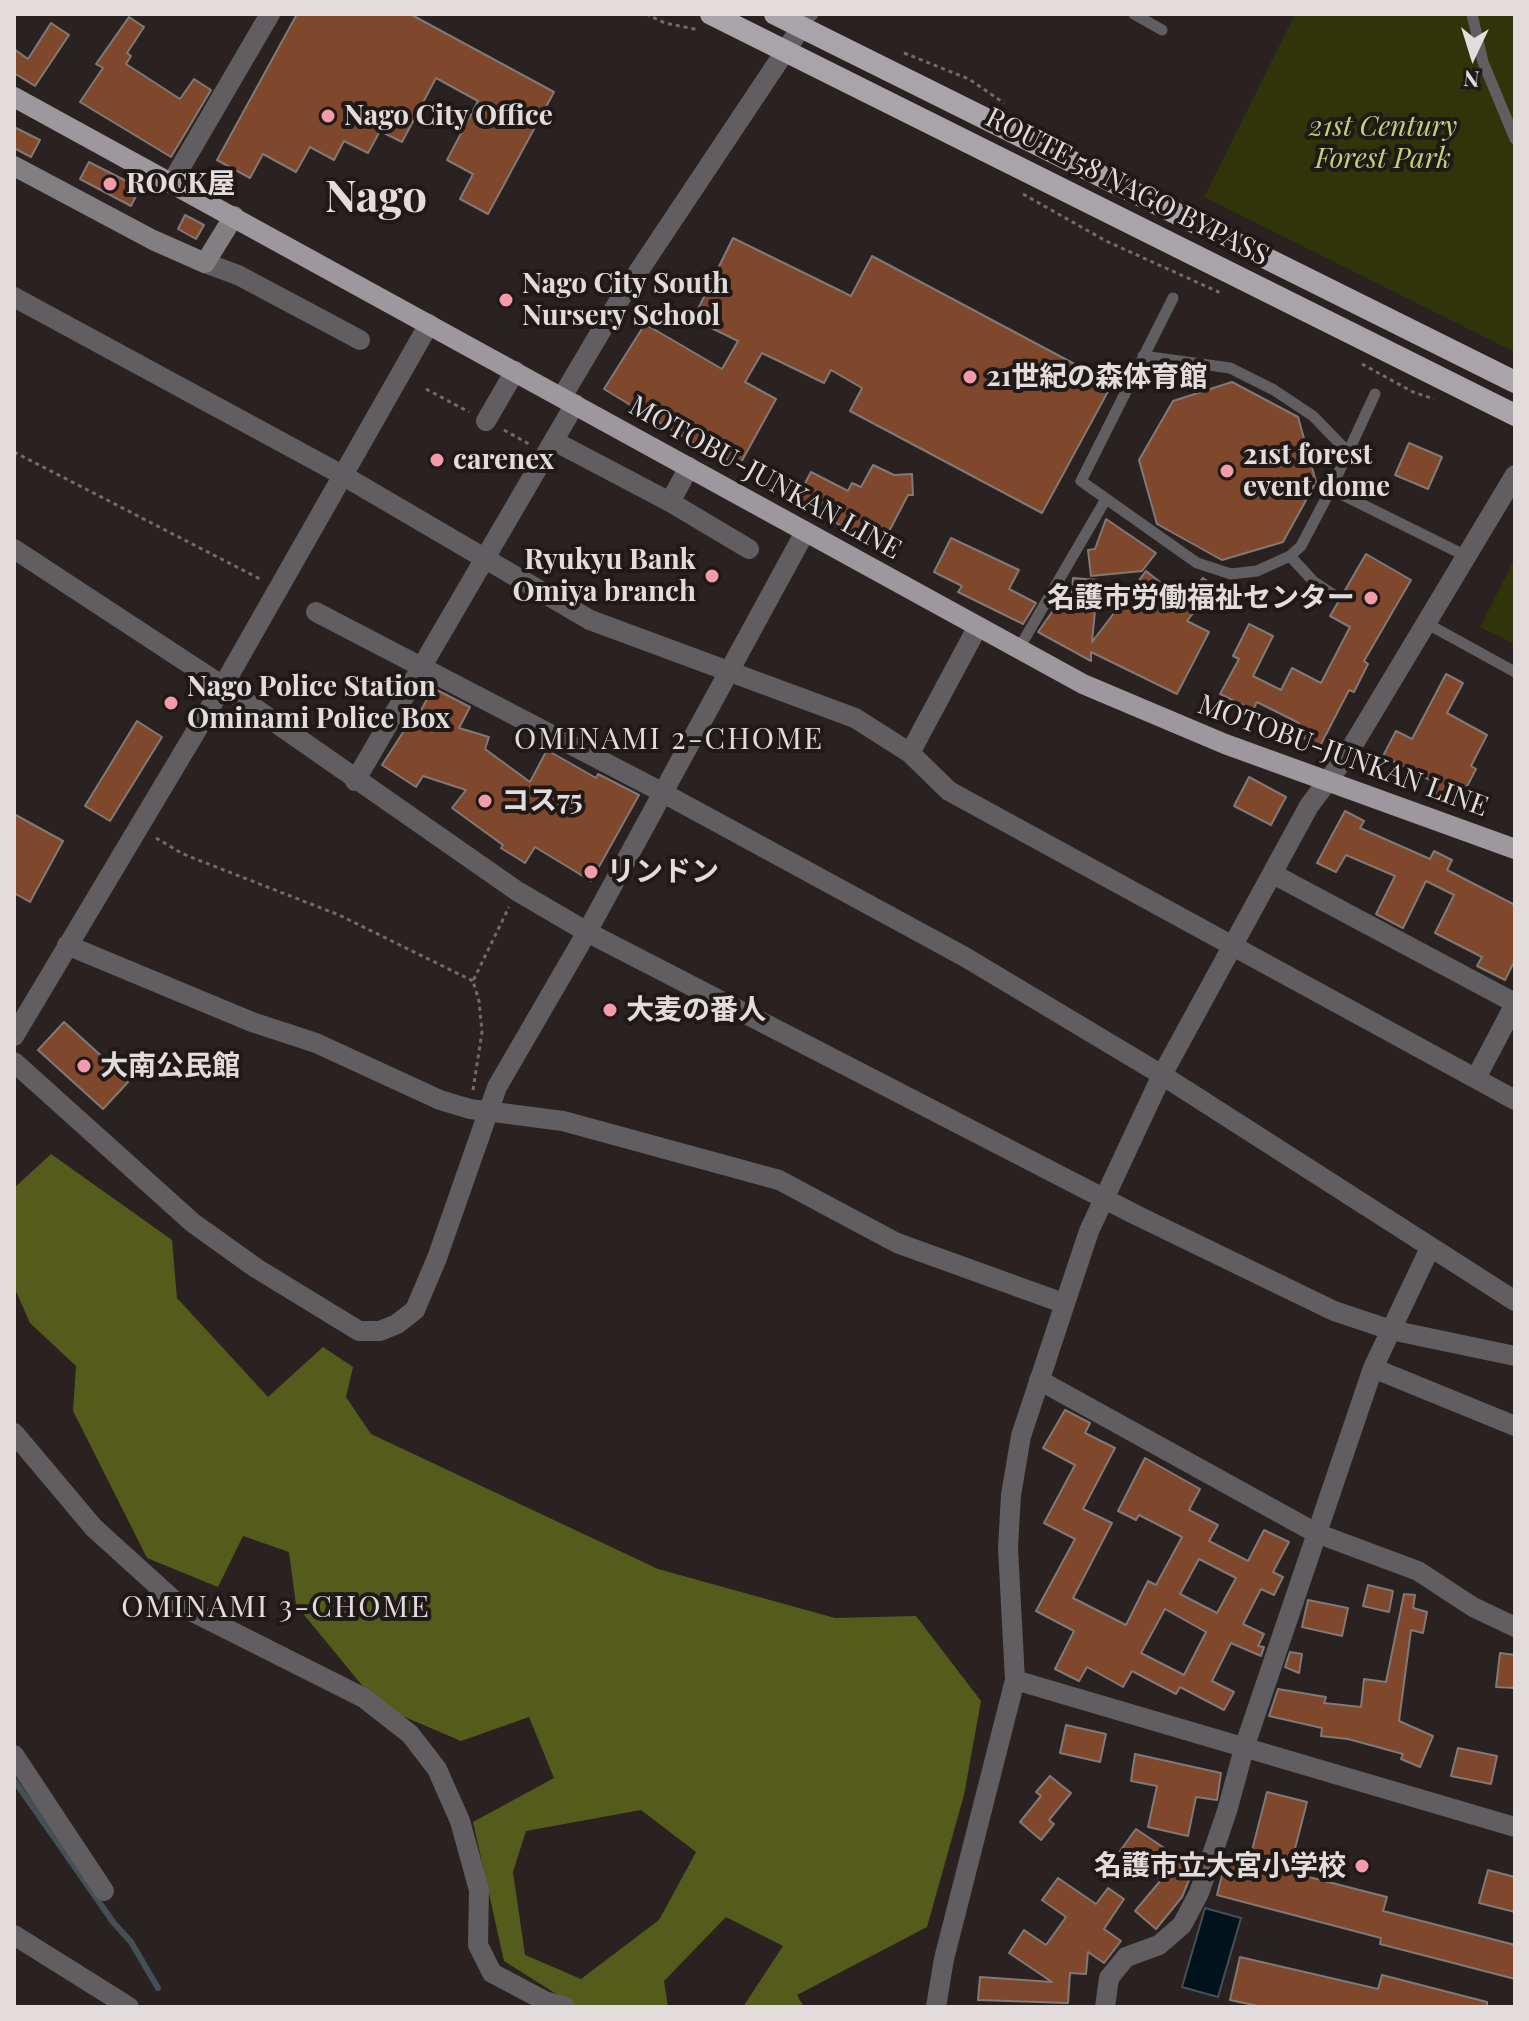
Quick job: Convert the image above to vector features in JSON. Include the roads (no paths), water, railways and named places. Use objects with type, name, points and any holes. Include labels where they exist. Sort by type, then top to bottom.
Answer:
[{"type":"highway","name":"ROUTE 58 NAGO BYPASS","points":[[711,14],[1515,415]]},
{"type":"highway","name":"ROUTE 58 NAGO BYPASS","points":[[775,14],[808,20],[1515,382]]},
{"type":"main road","name":"MOTOBU-JUNKAN LINE","points":[[14,97],[1018,650],[1168,721],[1515,849]]},
{"type":"main road","points":[[14,166],[153,240],[205,263],[234,216]]},
{"type":"street","points":[[172,182],[270,14]]},
{"type":"street","points":[[355,781],[554,441],[568,400],[620,299],[808,20]]},
{"type":"street","points":[[205,263],[238,275],[360,340]]},
{"type":"street","points":[[14,297],[344,476],[590,620],[855,718],[910,753],[949,791],[1515,1100]]},
{"type":"street","points":[[14,1036],[223,686],[429,324]]},
{"type":"street","points":[[486,421],[515,371]]},
{"type":"street","points":[[554,441],[670,502],[749,549]]},
{"type":"street","points":[[670,502],[689,467]]},
{"type":"street","points":[[936,2007],[944,1959],[1015,1680],[1009,1574],[1011,1495],[1021,1436],[1063,1303],[1103,1196],[1162,1075],[1309,806],[1329,780],[1515,475]]},
{"type":"street","points":[[14,1062],[193,1223],[256,1268],[359,1331],[380,1331],[397,1324],[415,1310],[461,1195],[479,1109],[497,1087],[587,932],[805,532]]},
{"type":"street","points":[[14,549],[223,686],[355,781],[517,891],[587,932],[1334,1311],[1391,1330],[1515,1356]]},
{"type":"street","points":[[316,612],[663,793],[965,957],[1162,1075],[1515,1301]]},
{"type":"street","points":[[910,753],[977,628]]},
{"type":"street","points":[[1273,874],[1515,1004],[1476,1078]]},
{"type":"street","points":[[67,945],[252,1022],[316,1043],[440,1100],[563,1121],[779,1180],[897,1243],[1063,1303]]},
{"type":"street","points":[[1105,2007],[1109,1978],[1126,1957],[1159,1945],[1182,1925],[1199,1893],[1227,1811],[1245,1745],[1373,1368],[1430,1248]]},
{"type":"street","points":[[1373,1368],[1515,1426]]},
{"type":"street","points":[[1039,1380],[1316,1533],[1418,1571],[1473,1607],[1515,1627]]},
{"type":"street","points":[[14,1433],[94,1528],[179,1605],[364,1698],[410,1734],[437,1769],[460,1821],[479,1890],[478,1945],[492,1973],[545,2001],[565,2007]]},
{"type":"street","points":[[1015,1680],[1245,1745],[1515,1827]]},
{"type":"street","points":[[14,1755],[104,1891]]},
{"type":"street","points":[[14,1935],[129,2007]]},
{"type":"lane","points":[[1134,14],[1162,30]]},
{"type":"lane","points":[[1472,14],[1486,72],[1515,139]]},
{"type":"lane","points":[[1173,298],[1081,481],[1212,571],[1231,574],[1257,571],[1290,556],[1301,546],[1349,453],[1375,394]]},
{"type":"lane","points":[[1143,356],[1230,368],[1274,390],[1313,416],[1349,453]]},
{"type":"lane","points":[[1331,489],[1466,556]]},
{"type":"lane","points":[[1018,650],[1106,499]]},
{"type":"lane","points":[[1290,556],[1313,581],[1334,595]]},
{"type":"lane","points":[[1426,623],[1515,672]]},
{"type":"water","points":[[1205,1908],[1241,1918],[1218,1997],[1182,1987]]},
{"type":"waterway","points":[[14,1780],[113,1922],[131,1942],[158,1988]]},
{"type":"place","name":"Nago City Office","points":[[328,116]]},
{"type":"place","name":"ROCK屋","points":[[110,184]]},
{"type":"place","name":"Nago City South Nursery School","points":[[506,300]]},
{"type":"place","name":"21世紀の森体育館","points":[[970,377]]},
{"type":"place","name":"carenex","points":[[437,460]]},
{"type":"place","name":"21st forest event dome","points":[[1227,471]]},
{"type":"place","name":"Ryukyu Bank Omiya branch","points":[[712,576]]},
{"type":"place","name":"名護市労働福祉センター","points":[[1371,598]]},
{"type":"place","name":"Nago Police Station Ominami Police Box","points":[[171,703]]},
{"type":"place","name":"コス75","points":[[485,801]]},
{"type":"place","name":"リンドン","points":[[591,872]]},
{"type":"place","name":"大麦の番人","points":[[610,1010]]},
{"type":"place","name":"大南公民館","points":[[84,1066]]},
{"type":"place","name":"名護市立大宮小学校","points":[[1362,1866]]},
{"type":"district","name":"Nago","points":[[376,198]]},
{"type":"district","name":"OMINAMI 2-CHOME","points":[[669,740]]},
{"type":"district","name":"OMINAMI 3-CHOME","points":[[276,1608]]},
{"type":"park label","name":"21st Century Forest Park","points":[[1383,143]]}]
